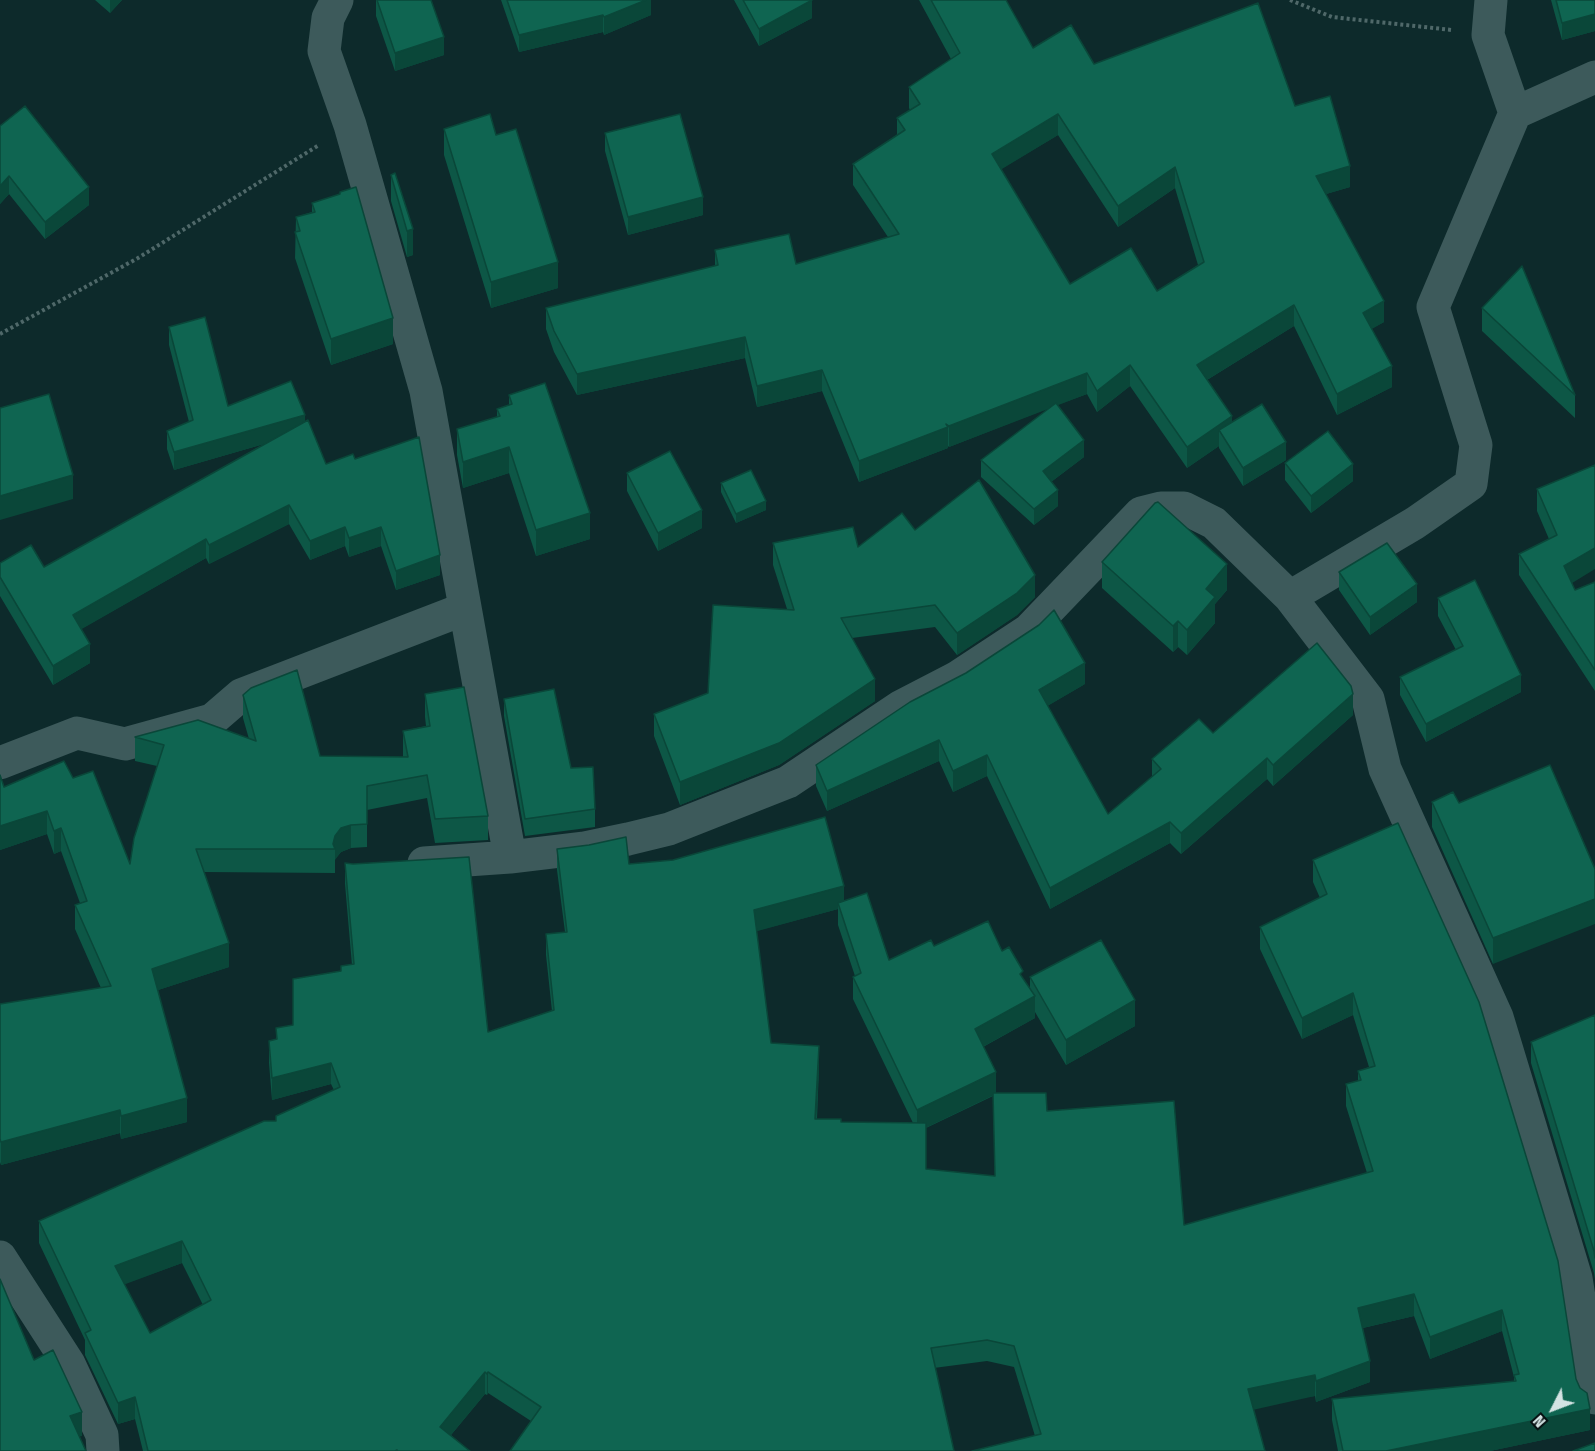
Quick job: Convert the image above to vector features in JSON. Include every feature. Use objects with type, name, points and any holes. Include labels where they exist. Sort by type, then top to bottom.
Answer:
[{"type":"street","points":[[337,0],[328,18],[324,51],[350,125],[426,391],[510,857]]},
{"type":"street","points":[[1290,597],[1415,523],[1471,484],[1476,445],[1433,307],[1515,113],[1488,35],[1491,0]]},
{"type":"street","points":[[1515,113],[1595,77]]},
{"type":"street","points":[[397,864],[510,857],[585,848],[669,829],[788,782],[900,706],[956,678],[1029,630],[1141,513],[1161,508],[1184,508],[1214,523],[1290,597],[1368,699],[1385,770],[1497,1017],[1576,1278],[1595,1398]]},
{"type":"street","points":[[0,763],[77,733],[125,744],[212,720],[241,694],[464,609]]},
{"type":"street","points":[[0,1257],[69,1364],[102,1434],[103,1451]]},
{"type":"path","points":[[1290,0],[1332,16],[1488,35]]},
{"type":"path","points":[[0,334],[138,258],[350,125]]},
{"type":"building","points":[[377,0],[431,0],[444,37],[395,53]]},
{"type":"building","points":[[507,0],[646,0],[604,17],[603,15],[519,35]]},
{"type":"building","points":[[743,0],[812,0],[759,29]]},
{"type":"building","points":[[931,0],[1006,0],[1033,48],[1071,25],[1094,64],[1258,3],[1295,106],[1330,96],[1350,166],[1316,176],[1384,301],[1363,313],[1392,366],[1337,394],[1294,305],[1197,365],[1232,416],[1187,447],[1130,365],[1097,391],[1087,373],[949,426],[946,424],[948,427],[859,461],[822,370],[757,386],[745,337],[577,374],[554,331],[546,308],[718,265],[715,250],[789,234],[796,264],[899,234],[853,164],[905,130],[897,118],[920,104],[909,87],[960,53]],"holes":[[[1058,114],[1118,206],[1175,167],[1204,262],[1157,291],[1131,248],[1070,284],[992,154]]]},
{"type":"building","points":[[1556,0],[1595,0],[1595,14],[1562,23]]},
{"type":"building","points":[[25,106],[89,187],[45,222],[9,176],[0,186],[0,126]]},
{"type":"building","points":[[490,114],[496,135],[516,129],[558,262],[491,282],[444,129]]},
{"type":"building","points":[[680,114],[703,197],[628,217],[605,133]]},
{"type":"building","points":[[395,173],[413,229],[407,231],[391,175]]},
{"type":"building","points":[[356,187],[393,318],[331,339],[295,232],[300,231],[296,217],[315,212],[312,203]]},
{"type":"building","points":[[1522,266],[1575,395],[1482,308]]},
{"type":"building","points":[[205,317],[228,406],[291,381],[305,415],[174,452],[167,431],[193,420],[169,327]]},
{"type":"building","points":[[545,383],[590,513],[536,530],[509,447],[463,462],[457,429],[500,416],[497,409],[512,404],[509,395]]},
{"type":"building","points":[[49,394],[73,475],[0,496],[0,408]]},
{"type":"building","points":[[1056,403],[1084,440],[1043,471],[1058,490],[1034,509],[981,460]]},
{"type":"building","points":[[1262,404],[1286,442],[1243,468],[1219,430]]},
{"type":"building","points":[[308,420],[326,464],[353,454],[355,459],[419,437],[440,555],[396,571],[381,527],[349,538],[345,527],[310,541],[289,505],[209,545],[206,539],[73,615],[90,644],[53,666],[0,577],[0,563],[31,545],[44,567]]},
{"type":"building","points":[[1328,431],[1353,464],[1311,496],[1285,463]]},
{"type":"building","points":[[670,451],[702,510],[658,533],[627,473]]},
{"type":"building","points":[[1595,465],[1595,548],[1564,566],[1575,590],[1595,582],[1595,670],[1519,554],[1557,535],[1537,489]]},
{"type":"building","points":[[751,470],[766,501],[736,514],[721,483]]},
{"type":"building","points":[[979,480],[1035,575],[1017,593],[957,633],[935,605],[841,618],[875,679],[779,743],[680,782],[654,714],[708,693],[713,605],[794,610],[773,543],[853,527],[858,547],[902,513],[915,530]]},
{"type":"building","points":[[1158,502],[1227,564],[1206,589],[1215,597],[1187,630],[1178,621],[1173,626],[1102,562]]},
{"type":"building","points":[[1387,543],[1417,584],[1370,617],[1339,572]]},
{"type":"building","points":[[1475,580],[1521,675],[1426,724],[1400,677],[1463,646],[1438,598]]},
{"type":"building","points":[[1054,610],[1085,663],[1039,690],[1108,814],[1161,769],[1152,759],[1199,719],[1213,733],[1317,643],[1351,686],[1353,694],[1273,765],[1267,758],[1181,833],[1170,822],[1050,888],[987,755],[953,771],[939,740],[827,791],[816,765],[910,702],[966,673],[1039,625]]},
{"type":"building","points":[[297,670],[320,756],[408,757],[403,731],[430,726],[425,694],[464,687],[488,816],[435,819],[427,775],[367,786],[367,824],[341,828],[335,836],[333,844],[335,849],[196,849],[229,943],[152,969],[187,1098],[121,1116],[120,1110],[1,1142],[0,1004],[111,986],[75,905],[87,901],[61,828],[54,831],[47,811],[0,826],[0,775],[4,787],[64,761],[73,778],[93,771],[130,864],[134,838],[164,745],[135,737],[198,720],[256,741],[243,695],[251,688]]},
{"type":"building","points":[[554,689],[571,768],[593,767],[595,809],[525,819],[504,699]]},
{"type":"building","points":[[1550,765],[1595,869],[1595,899],[1493,938],[1432,802],[1453,792],[1459,803]]},
{"type":"building","points":[[825,817],[844,886],[754,910],[771,1043],[819,1046],[815,1119],[841,1119],[841,1122],[926,1123],[926,1169],[995,1176],[993,1093],[1046,1093],[1047,1111],[1174,1101],[1184,1225],[1373,1171],[1346,1084],[1361,1080],[1358,1071],[1375,1066],[1353,993],[1302,1018],[1260,927],[1327,894],[1313,860],[1398,823],[1479,1002],[1558,1261],[1576,1379],[1580,1388],[1587,1393],[1590,1409],[1386,1451],[1343,1451],[1332,1399],[1516,1381],[1514,1375],[1519,1374],[1502,1310],[1430,1337],[1414,1294],[1358,1308],[1370,1361],[1316,1381],[1315,1375],[1248,1389],[1265,1451],[972,1451],[1041,1434],[1014,1346],[987,1340],[931,1348],[954,1451],[510,1451],[541,1407],[485,1372],[440,1427],[470,1451],[148,1451],[135,1397],[118,1403],[85,1333],[91,1330],[39,1221],[264,1121],[276,1121],[276,1116],[340,1087],[331,1063],[272,1078],[269,1041],[277,1039],[276,1028],[293,1025],[293,979],[341,971],[341,966],[354,964],[345,863],[469,857],[488,1032],[554,1010],[546,934],[567,932],[557,849],[626,837],[629,864],[673,860]],"holes":[[[182,1241],[211,1300],[150,1333],[115,1266]]]},
{"type":"building","points":[[867,893],[889,960],[931,940],[934,946],[988,921],[1002,951],[1009,947],[1023,971],[1020,974],[1035,996],[975,1029],[996,1072],[917,1110],[853,977],[861,973],[838,903]]},
{"type":"building","points":[[1101,940],[1135,1000],[1066,1040],[1030,977]]},
{"type":"building","points":[[1595,1015],[1595,1258],[1531,1042]]},
{"type":"building","points":[[0,1279],[34,1360],[53,1350],[82,1412],[70,1416],[86,1451],[0,1451]]},
{"type":"building","points":[[1595,1443],[1595,1451],[1573,1451]]}]
